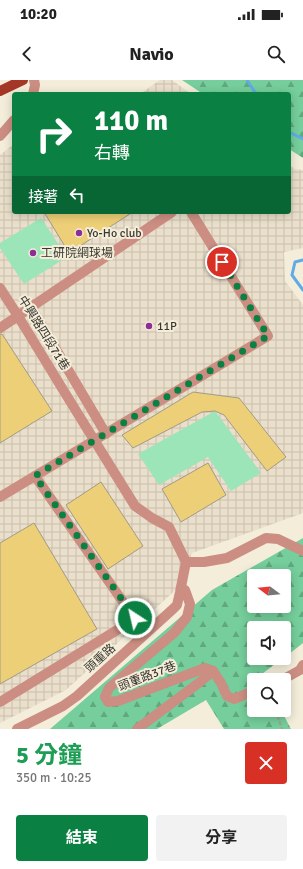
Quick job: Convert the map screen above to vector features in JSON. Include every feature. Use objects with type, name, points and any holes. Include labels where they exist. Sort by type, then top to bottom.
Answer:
[{"type":"main road","points":[[0,91],[23,80]]},
{"type":"street","points":[[34,80],[34,92]]},
{"type":"street","points":[[0,136],[12,122]]},
{"type":"street","points":[[0,328],[169,214]]},
{"type":"street","points":[[0,497],[268,336],[192,214]]},
{"type":"street","name":"中興路四段71巷","points":[[0,288],[135,506],[152,518],[170,527],[186,562]]},
{"type":"street","points":[[30,307],[106,434]]},
{"type":"street","points":[[0,702],[135,618],[35,476]]},
{"type":"street","points":[[186,562],[204,562],[227,558],[266,538],[278,539],[303,551]]},
{"type":"street","name":"頭重路","points":[[17,729],[63,706],[77,696],[173,609],[177,605],[186,562]]},
{"type":"street","name":"頭重路37巷","points":[[185,590],[190,604],[187,618],[174,633],[109,688],[105,697],[108,702],[118,701],[205,668],[214,671]]},
{"type":"street","points":[[291,675],[300,670],[303,664]]},
{"type":"street","points":[[137,729],[214,671],[227,696],[234,699],[247,694]]},
{"type":"path","points":[[278,717],[282,729]]},
{"type":"shaded area","points":[[160,80],[172,80],[188,92],[143,92]]},
{"type":"shaded area","points":[[12,146],[12,214],[291,214],[291,166],[295,169],[303,170],[303,248],[284,252],[285,281],[303,305],[303,513],[192,553],[180,586],[66,690],[0,723],[0,155]]},
{"type":"green space","points":[[182,80],[303,80],[303,158],[291,150],[291,92],[200,92]]},
{"type":"green space","name":"工研院網球場","points":[[41,218],[67,257],[24,284],[0,248],[0,243]]},
{"type":"green space","points":[[215,411],[261,473],[231,491],[208,457],[159,485],[138,454]]},
{"type":"green space","points":[[303,538],[303,643],[291,652],[291,621],[247,621],[247,665],[274,665],[263,673],[247,673],[247,717],[285,717],[291,729],[224,729],[206,700],[157,729],[50,729],[212,590],[247,570],[247,613],[291,613],[291,569],[249,569]]},
{"type":"building","name":"Yo-Ho club","points":[[45,214],[130,214],[69,253]]},
{"type":"building","points":[[0,334],[2,334],[52,411],[0,443]]},
{"type":"building","points":[[193,392],[239,398],[286,457],[267,471],[224,415],[215,411],[202,412],[133,448],[122,435]]},
{"type":"building","points":[[208,463],[226,495],[181,522],[162,489]]},
{"type":"building","points":[[101,482],[143,546],[108,569],[66,505]]},
{"type":"building","points":[[34,523],[97,629],[0,684],[0,543]]},
{"type":"waterway","points":[[247,80],[255,92]]},
{"type":"waterway","points":[[291,133],[303,139]]},
{"type":"waterway","points":[[303,260],[295,262],[292,275],[303,290]]},
{"type":"place","name":"Yo-Ho club","points":[[79,233]]},
{"type":"place","name":"工研院網球場","points":[[33,253]]},
{"type":"place","name":"11P","points":[[149,326]]},
{"type":"route","points":[[135,618],[35,476],[268,336],[222,262]]}]
